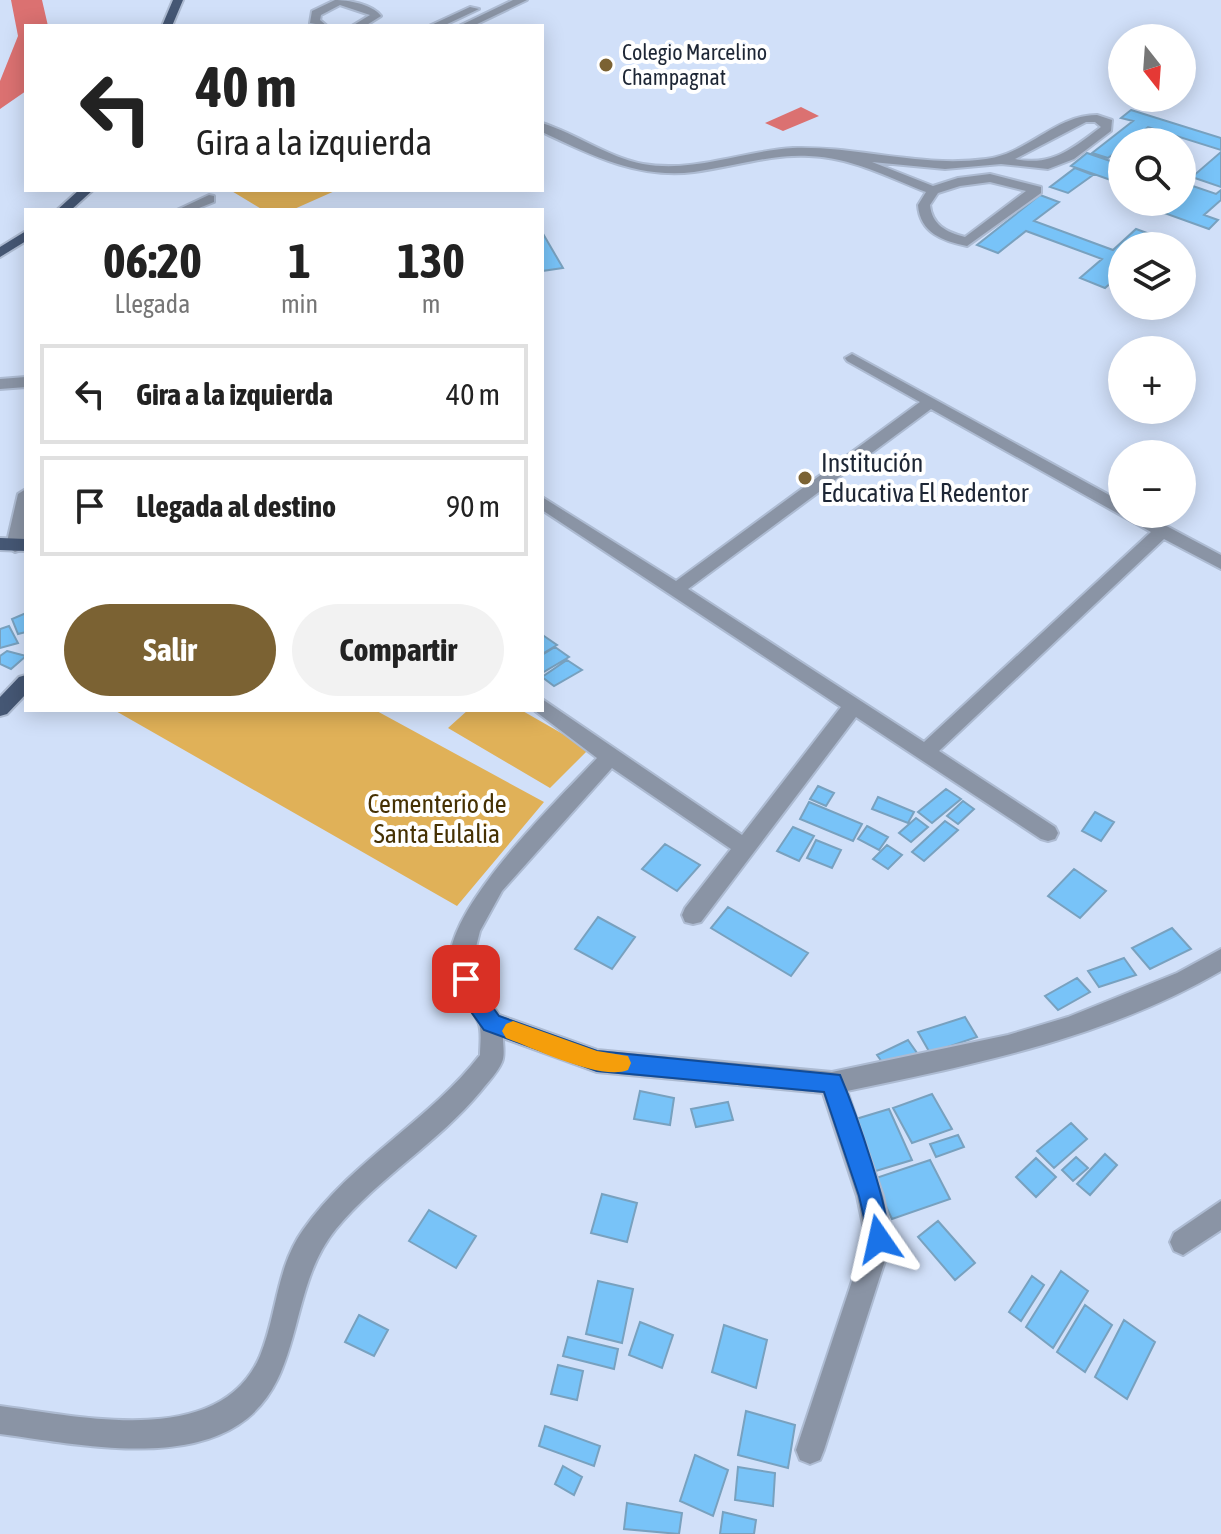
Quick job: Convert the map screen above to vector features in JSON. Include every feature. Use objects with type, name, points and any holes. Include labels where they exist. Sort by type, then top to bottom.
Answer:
[{"type":"main road","points":[[168,24],[180,1]]},
{"type":"main road","points":[[68,208],[85,192]]},
{"type":"main road","points":[[0,253],[24,236]]},
{"type":"main road","points":[[0,709],[24,684]]},
{"type":"street","points":[[443,24],[488,0]]},
{"type":"street","points":[[468,24],[522,0]]},
{"type":"street","points":[[319,24],[314,21],[316,13],[342,1],[374,13],[376,16],[361,24]]},
{"type":"street","points":[[544,128],[603,156],[647,169],[676,170],[770,153],[829,154],[974,166],[1001,160],[1077,120],[1099,118],[1108,123],[1107,128],[1054,166],[1025,166],[1001,160]]},
{"type":"street","points":[[829,154],[933,190],[958,182],[990,178],[1036,190],[967,242],[944,235],[928,221],[924,205],[933,190]]},
{"type":"street","points":[[188,208],[209,199]]},
{"type":"street","points":[[852,358],[1108,501]]},
{"type":"street","points":[[0,384],[24,382]]},
{"type":"street","points":[[678,588],[929,403]]},
{"type":"street","points":[[14,545],[24,502]]},
{"type":"street","points":[[544,503],[678,588],[1048,833]]},
{"type":"street","points":[[1157,528],[1221,563]]},
{"type":"street","points":[[924,753],[1163,531]]},
{"type":"street","points":[[693,915],[854,705]]},
{"type":"street","points":[[544,708],[610,757],[744,847]]},
{"type":"street","points":[[0,1420],[132,1434],[190,1431],[248,1404],[271,1365],[293,1286],[310,1241],[356,1190],[461,1096],[492,1058],[491,1023],[472,995],[461,963],[469,930],[494,885],[610,757]]},
{"type":"street","points":[[491,1023],[597,1061],[832,1083],[1008,1046],[1071,1027],[1185,980],[1221,959]]},
{"type":"street","points":[[810,1450],[879,1239],[870,1196],[832,1083]]},
{"type":"street","points":[[1183,1242],[1221,1214]]},
{"type":"green space","points":[[233,192],[332,192],[296,208],[260,208]]},
{"type":"green space","name":"Cementerio de Santa Eulalia","points":[[118,712],[379,712],[544,802],[457,906]]},
{"type":"green space","points":[[466,712],[524,712],[589,749],[550,788],[448,728]]},
{"type":"shaded area","points":[[11,0],[42,0],[48,24],[24,24],[24,92],[0,109],[0,81],[18,36]]},
{"type":"shaded area","points":[[801,107],[819,116],[783,131],[765,123]]},
{"type":"building","points":[[1128,112],[1137,112],[1189,128],[1124,128],[1133,121],[1121,118]]},
{"type":"building","points":[[1196,130],[1221,138],[1221,150],[1196,142]]},
{"type":"building","points":[[1108,141],[1108,158],[1092,153]]},
{"type":"building","points":[[1221,152],[1221,187],[1196,178],[1196,174]]},
{"type":"building","points":[[1087,153],[1108,160],[1108,179],[1071,166]]},
{"type":"building","points":[[1075,168],[1093,175],[1068,193],[1050,187]]},
{"type":"building","points":[[1196,187],[1216,194],[1221,190],[1221,200],[1204,215],[1218,220],[1209,229],[1173,216],[1196,216]]},
{"type":"building","points":[[1040,195],[1059,202],[1034,221],[1108,248],[1108,285],[1105,288],[1080,278],[1102,259],[1026,231],[998,253],[977,245]]},
{"type":"building","points":[[544,235],[563,268],[544,271]]},
{"type":"building","points":[[24,614],[24,632],[18,634],[12,619]]},
{"type":"building","points":[[9,626],[18,643],[0,648],[0,629]]},
{"type":"building","points":[[544,636],[557,645],[544,653]]},
{"type":"building","points":[[555,647],[569,657],[544,672],[544,654]]},
{"type":"building","points":[[7,651],[24,658],[11,669],[0,664],[0,656]]},
{"type":"building","points":[[567,660],[582,670],[554,686],[544,676]]},
{"type":"building","points":[[818,786],[834,793],[826,806],[810,799]]},
{"type":"building","points":[[946,789],[961,799],[932,823],[918,812]]},
{"type":"building","points":[[878,797],[914,812],[908,823],[872,809]]},
{"type":"building","points":[[963,801],[974,809],[958,824],[947,816]]},
{"type":"building","points":[[809,802],[862,824],[853,841],[800,819]]},
{"type":"building","points":[[1095,812],[1114,822],[1101,841],[1082,831]]},
{"type":"building","points":[[916,818],[928,827],[911,842],[899,833]]},
{"type":"building","points":[[945,821],[958,830],[924,861],[912,852]]},
{"type":"building","points":[[867,826],[888,837],[879,850],[858,839]]},
{"type":"building","points":[[793,827],[814,836],[799,861],[777,851]]},
{"type":"building","points":[[816,840],[841,850],[832,868],[807,858]]},
{"type":"building","points":[[665,844],[700,865],[677,891],[642,869]]},
{"type":"building","points":[[887,845],[902,855],[888,869],[873,859]]},
{"type":"building","points":[[1074,869],[1106,891],[1080,918],[1048,896]]},
{"type":"building","points":[[728,907],[808,953],[791,976],[711,928]]},
{"type":"building","points":[[598,917],[635,937],[612,969],[575,949]]},
{"type":"building","points":[[1172,928],[1191,949],[1150,969],[1132,948]]},
{"type":"building","points":[[1124,958],[1136,975],[1099,987],[1088,971]]},
{"type":"building","points":[[1077,978],[1090,992],[1058,1010],[1045,996]]},
{"type":"building","points":[[965,1017],[977,1037],[930,1053],[918,1032]]},
{"type":"building","points":[[908,1040],[917,1053],[887,1069],[877,1055]]},
{"type":"building","points":[[640,1091],[674,1098],[670,1125],[634,1119]]},
{"type":"building","points":[[932,1094],[952,1129],[912,1143],[893,1108]]},
{"type":"building","points":[[728,1102],[733,1120],[696,1127],[691,1109]]},
{"type":"building","points":[[889,1109],[912,1160],[869,1173],[846,1122]]},
{"type":"building","points":[[1071,1123],[1087,1139],[1054,1168],[1037,1151]]},
{"type":"building","points":[[958,1135],[964,1147],[936,1157],[930,1144]]},
{"type":"building","points":[[1105,1154],[1117,1165],[1090,1195],[1077,1184]]},
{"type":"building","points":[[1076,1157],[1088,1168],[1073,1181],[1062,1170]]},
{"type":"building","points":[[1036,1158],[1056,1177],[1036,1197],[1016,1177]]},
{"type":"building","points":[[930,1160],[950,1199],[892,1219],[873,1179]]},
{"type":"building","points":[[602,1194],[637,1203],[627,1242],[591,1233]]},
{"type":"building","points":[[429,1210],[476,1236],[456,1268],[409,1241]]},
{"type":"building","points":[[938,1221],[975,1263],[955,1280],[918,1237]]},
{"type":"building","points":[[1061,1271],[1088,1291],[1053,1348],[1026,1327]]},
{"type":"building","points":[[1032,1276],[1044,1285],[1021,1321],[1009,1312]]},
{"type":"building","points":[[598,1281],[633,1289],[622,1343],[586,1334]]},
{"type":"building","points":[[1085,1305],[1112,1325],[1085,1372],[1057,1352]]},
{"type":"building","points":[[359,1315],[388,1330],[374,1356],[345,1342]]},
{"type":"building","points":[[1124,1320],[1155,1342],[1127,1399],[1095,1377]]},
{"type":"building","points":[[640,1322],[673,1335],[662,1368],[629,1355]]},
{"type":"building","points":[[724,1325],[767,1340],[756,1388],[712,1372]]},
{"type":"building","points":[[568,1337],[618,1349],[614,1369],[563,1356]]},
{"type":"building","points":[[558,1365],[583,1371],[577,1400],[551,1394]]},
{"type":"building","points":[[746,1411],[795,1425],[788,1468],[738,1455]]},
{"type":"building","points":[[545,1426],[600,1446],[594,1466],[539,1446]]},
{"type":"building","points":[[695,1455],[728,1470],[713,1516],[680,1501]]},
{"type":"building","points":[[563,1466],[582,1477],[574,1495],[555,1484]]},
{"type":"building","points":[[738,1467],[775,1473],[773,1506],[735,1500]]},
{"type":"building","points":[[627,1503],[682,1513],[679,1534],[624,1529]]},
{"type":"building","points":[[723,1512],[756,1520],[754,1534],[720,1534]]},
{"type":"slow traffic","points":[[513,1031],[597,1061],[620,1063]]},
{"type":"place","name":"Colegio Marcelino Champagnat","points":[[606,65]]},
{"type":"place","name":"Institución Educativa El Redentor","points":[[805,478]]},
{"type":"route","points":[[466,979],[472,995],[491,1023],[597,1061],[832,1083],[870,1196],[879,1239]]}]
